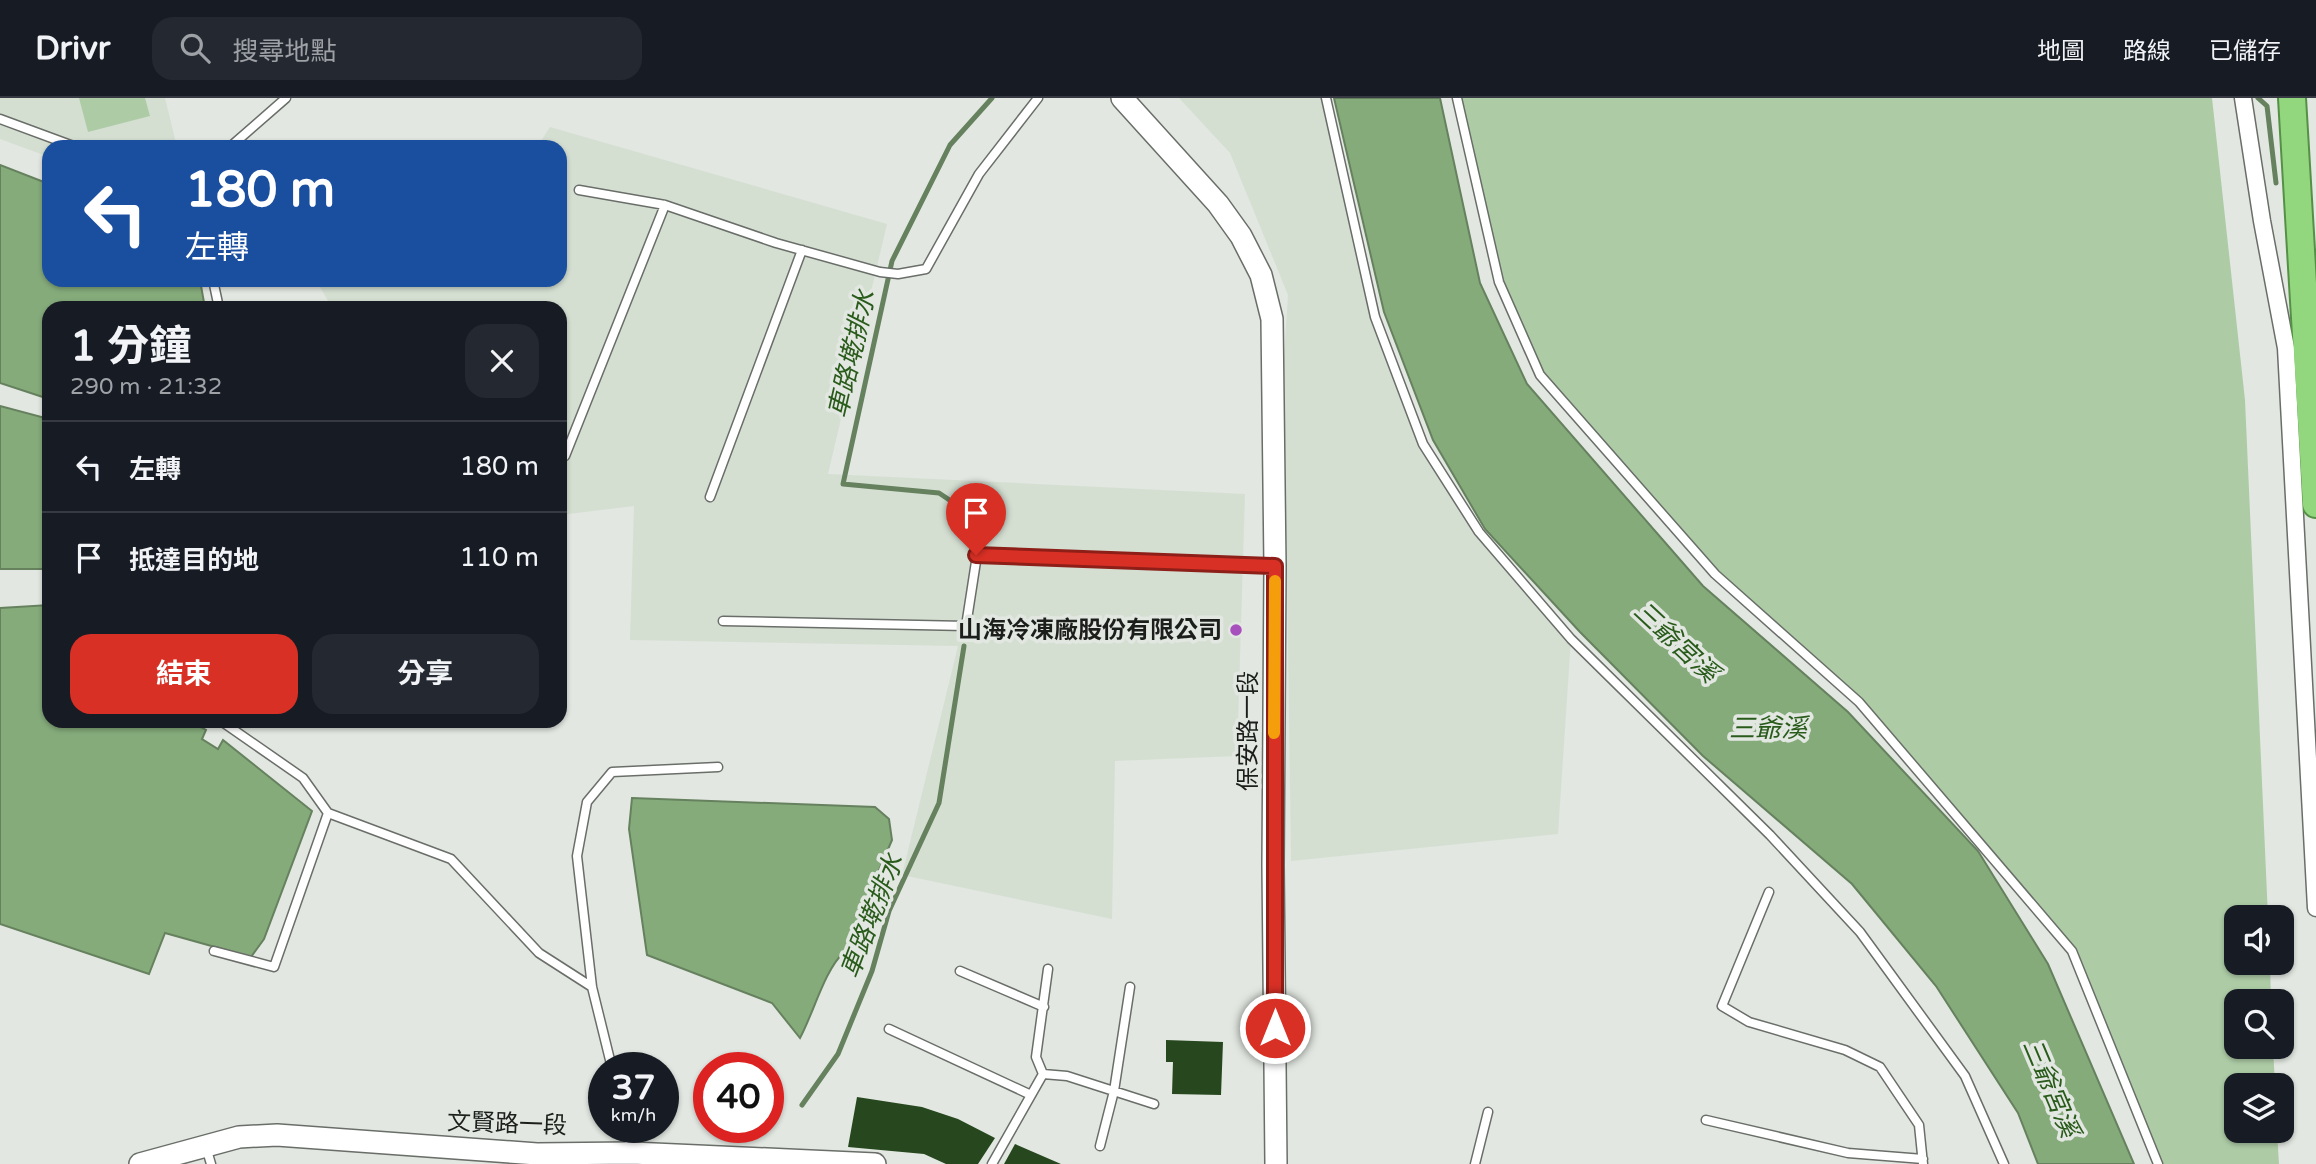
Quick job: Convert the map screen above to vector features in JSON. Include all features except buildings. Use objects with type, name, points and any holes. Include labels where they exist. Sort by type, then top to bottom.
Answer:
[{"type":"highway","points":[[2292,98],[2300,218],[2297,348],[2316,504]]},
{"type":"street","name":"保安路一段","points":[[1122,98],[1218,204],[1241,236],[1261,275],[1273,332],[1276,1164]]},
{"type":"street","points":[[2243,98],[2262,220],[2297,348],[2316,908]]},
{"type":"street","name":"文賢路一段","points":[[139,1164],[208,1154],[239,1137],[277,1135],[537,1154],[632,1153],[875,1164]]},
{"type":"lane","points":[[238,140],[286,98]]},
{"type":"lane","points":[[579,190],[665,205],[802,250],[880,272],[898,274],[926,269],[979,174],[1038,98]]},
{"type":"lane","points":[[1326,98],[1376,317],[1423,444],[1479,533],[1571,639],[1770,835],[1860,932],[1965,1076],[2004,1164]]},
{"type":"lane","points":[[1457,98],[1499,282],[1540,375],[1715,574],[1860,702],[2072,951],[2158,1164]]},
{"type":"lane","points":[[0,119],[57,140]]},
{"type":"lane","points":[[567,451],[665,205]]},
{"type":"lane","points":[[710,497],[802,250]]},
{"type":"lane","points":[[723,621],[966,626],[976,555],[1275,566]]},
{"type":"lane","points":[[231,728],[303,778],[328,813],[452,859],[539,953],[592,987]]},
{"type":"lane","points":[[608,1052],[592,987],[577,856],[587,802],[612,772],[718,767]]},
{"type":"lane","points":[[214,951],[274,967],[328,813]]},
{"type":"lane","points":[[1706,1120],[1849,1153],[1923,1161],[1919,1125],[1880,1067],[1845,1050],[1749,1022],[1722,1006],[1769,892]]},
{"type":"lane","points":[[1043,1074],[1036,1057],[1045,1007],[1048,969]]},
{"type":"lane","points":[[960,971],[1045,1007]]},
{"type":"lane","points":[[1100,1146],[1114,1091],[1130,986]]},
{"type":"lane","points":[[889,1029],[1031,1095]]},
{"type":"lane","points":[[1043,1074],[1067,1076],[1154,1104]]},
{"type":"lane","points":[[992,1164],[1043,1074]]},
{"type":"lane","points":[[1475,1164],[1488,1112]]},
{"type":"lane","points":[[630,1143],[632,1153]]},
{"type":"shaded area","points":[[0,98],[165,98],[175,140],[42,140],[42,154],[0,139]]},
{"type":"shaded area","points":[[79,98],[145,98],[150,116],[88,132]]},
{"type":"shaded area","points":[[1179,98],[1326,98],[1375,317],[1423,444],[1479,532],[1571,639],[1558,834],[1291,861],[1284,358],[1288,295],[1230,153]]},
{"type":"shaded area","points":[[1457,98],[2212,98],[2245,400],[2267,905],[2224,905],[2224,975],[2270,975],[2271,989],[2224,989],[2224,1059],[2274,1059],[2274,1073],[2224,1073],[2224,1143],[2278,1143],[2279,1164],[2158,1164],[2072,951],[1860,702],[1715,574],[1540,375],[1499,282]]},
{"type":"shaded area","points":[[550,127],[887,224],[828,474],[1245,494],[1237,756],[1115,761],[1112,919],[902,875],[958,646],[630,640],[634,506],[567,514],[567,301],[328,301],[320,287],[567,287],[567,140],[542,140]]},
{"type":"water","name":"三爺溪","points":[[1334,98],[1440,98],[1480,283],[1527,384],[1703,586],[1848,712],[1978,851],[2048,964],[2134,1164],[2038,1164],[2018,1113],[1936,986],[1852,884],[1703,756],[1580,632],[1485,529],[1433,440],[1384,312]]},
{"type":"water","points":[[0,165],[42,181],[42,287],[201,287],[204,301],[42,301],[42,397],[0,383]]},
{"type":"water","points":[[0,406],[42,417],[42,569],[0,569]]},
{"type":"water","points":[[42,605],[42,728],[202,728],[206,730],[202,739],[218,749],[223,740],[312,811],[264,939],[251,957],[165,933],[149,974],[0,924],[0,608]]},
{"type":"water","points":[[632,798],[875,807],[889,819],[892,840],[844,952],[825,981],[800,1038],[772,1003],[647,955],[629,829]]},
{"type":"waterway","name":"車路墘排水","points":[[979,541],[972,515],[939,493],[843,484],[892,261],[950,145],[992,98]]},
{"type":"waterway","points":[[2258,98],[2267,106],[2276,183]]},
{"type":"waterway","name":"車路墘排水","points":[[802,1105],[838,1054],[872,971],[889,911],[939,803],[964,646]]},
{"type":"slow traffic","points":[[1274,733],[1275,581]]},
{"type":"place","name":"山海冷凍廠股份有限公司","points":[[1236,630]]},
{"type":"route","points":[[976,555],[1275,566],[1275,1028]]},
{"type":"water label","name":"三爺宮溪","points":[[1676,642]]},
{"type":"water label","name":"三爺宮溪","points":[[2051,1088]]}]
